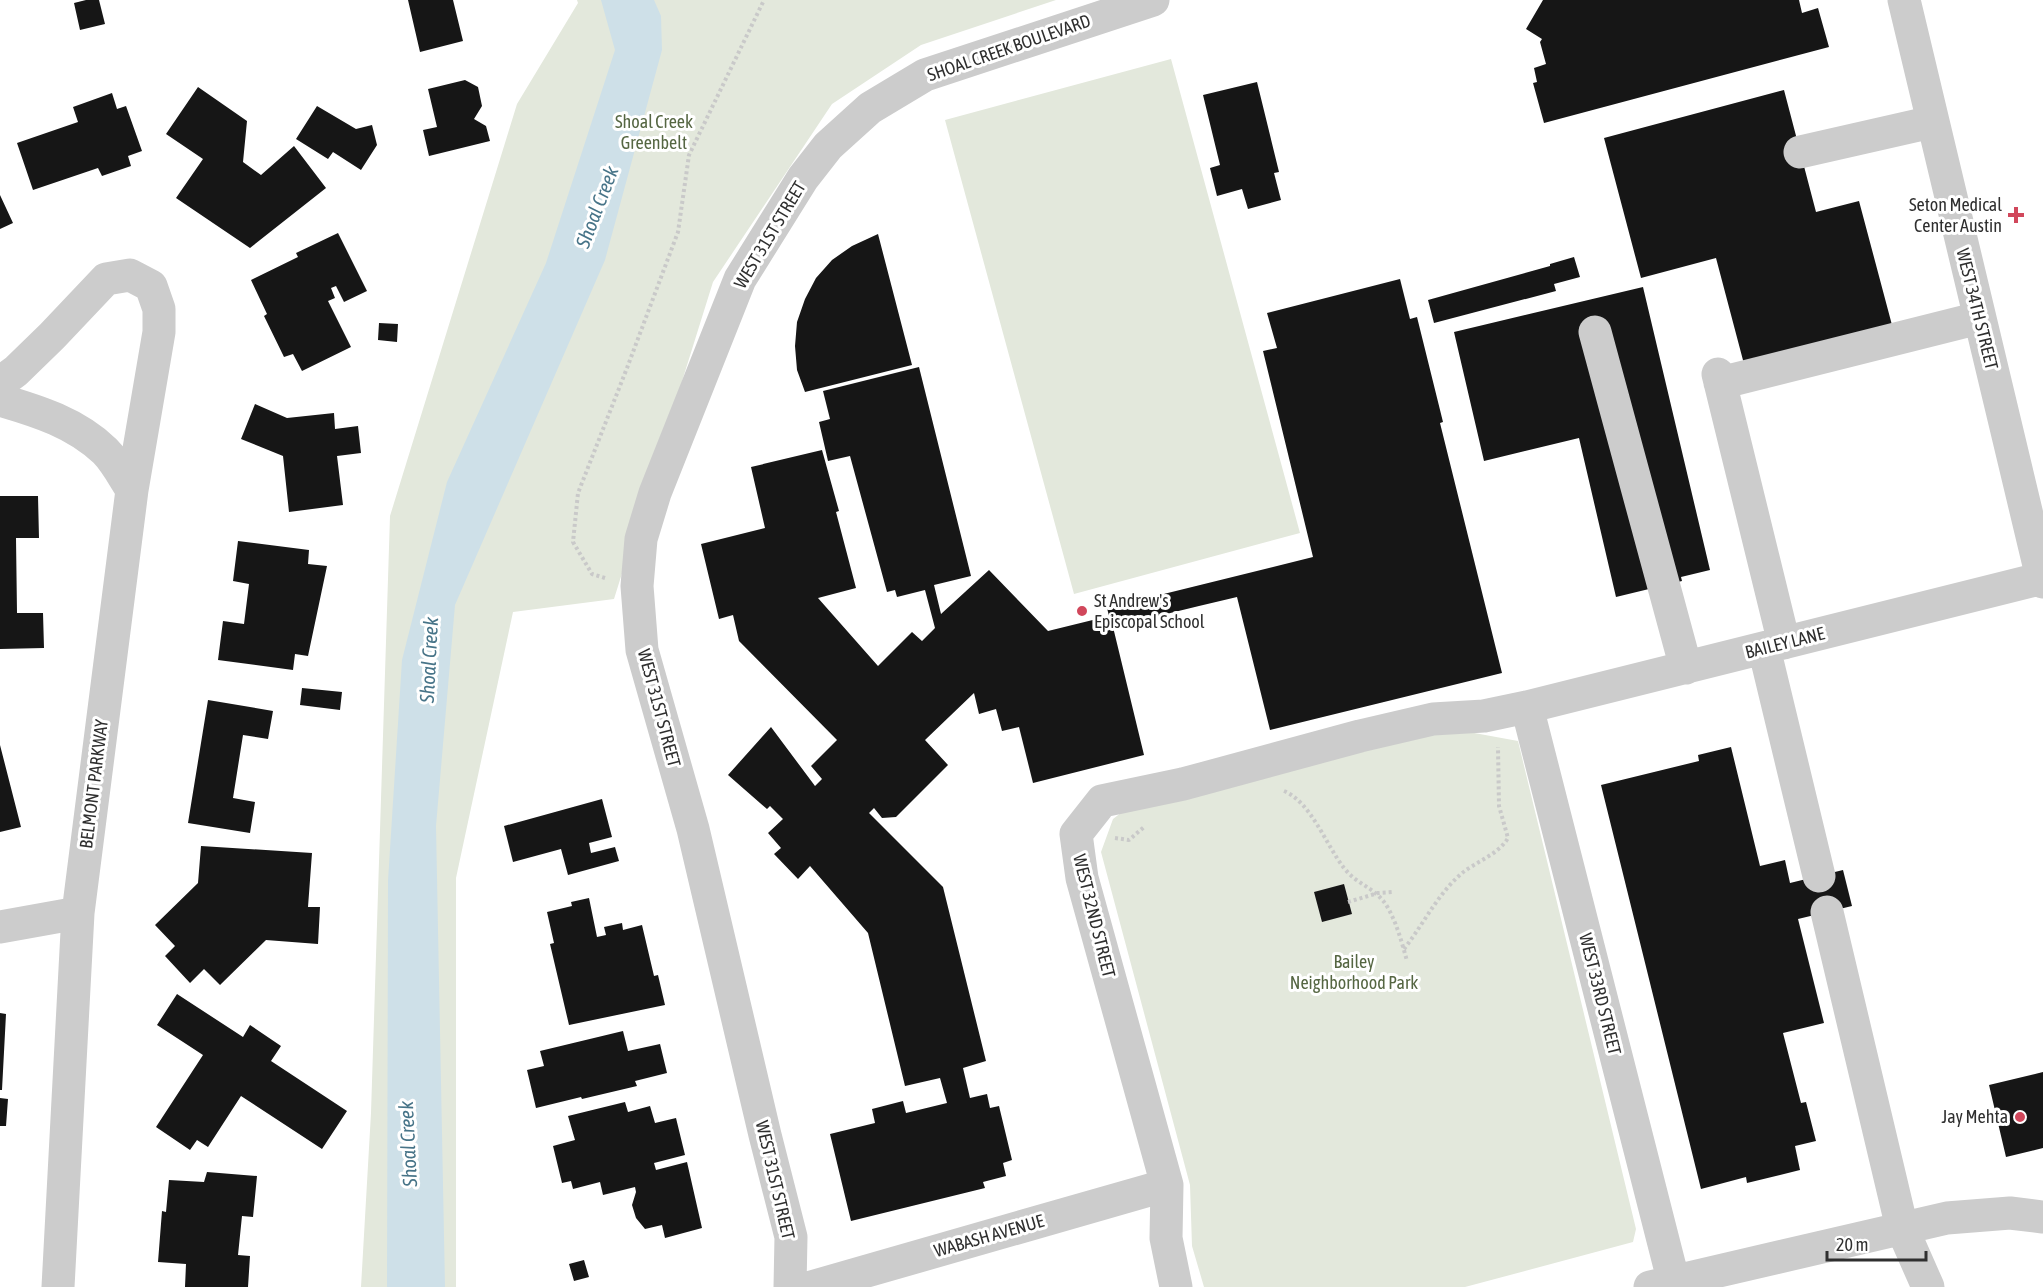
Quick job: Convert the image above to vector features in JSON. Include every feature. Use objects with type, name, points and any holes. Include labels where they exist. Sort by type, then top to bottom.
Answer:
[{"type":"street","name":"SHOAL CREEK BOULEVARD","points":[[870,108],[925,75],[1154,0]]},
{"type":"street","name":"WEST 34TH STREET","points":[[1904,0],[2043,580]]},
{"type":"street","name":"WEST 31ST STREET","points":[[790,1287],[790,1237],[693,829],[642,650],[637,586],[641,539],[655,494],[740,279],[803,178],[828,146],[870,108]]},
{"type":"street","points":[[1800,152],[1932,122]]},
{"type":"street","name":"BELMONT PARKWAY","points":[[0,383],[16,371],[52,336],[106,279],[130,275],[151,286],[159,309],[159,332],[132,490],[78,913],[58,1287]]},
{"type":"street","points":[[1819,876],[1719,378],[1979,318]]},
{"type":"street","points":[[1595,332],[1686,668]]},
{"type":"street","points":[[0,400],[45,414],[78,431],[106,452],[132,490]]},
{"type":"street","name":"BAILEY LANE","points":[[1527,707],[2043,580]]},
{"type":"street","name":"WEST 32ND STREET","points":[[1176,1287],[1166,1238],[1167,1185],[1082,878],[1076,834],[1102,801],[1183,784],[1360,736],[1433,719],[1484,716],[1527,707]]},
{"type":"street","name":"WEST 33RD STREET","points":[[1527,707],[1666,1285]]},
{"type":"street","points":[[1827,912],[1902,1228],[1929,1287]]},
{"type":"street","points":[[0,927],[78,913]]},
{"type":"street","name":"WABASH AVENUE","points":[[811,1287],[1167,1185]]},
{"type":"street","points":[[2010,1213],[2043,1193]]},
{"type":"street","points":[[1666,1285],[1947,1218],[2010,1213],[2043,1217]]},
{"type":"path","points":[[637,586],[592,574],[573,542],[578,493],[678,232],[689,155],[764,0]]},
{"type":"path","points":[[1404,950],[1442,895],[1460,875],[1503,847],[1508,838],[1498,806],[1498,740]]},
{"type":"path","points":[[1282,790],[1289,793],[1310,815],[1353,878],[1378,893],[1388,909],[1407,961]]},
{"type":"path","points":[[1111,838],[1129,840],[1137,835],[1149,821]]},
{"type":"path","points":[[1348,902],[1378,893],[1392,892]]},
{"type":"green space","name":"Shoal Creek Greenbelt","points":[[577,0],[1056,0],[921,45],[832,104],[713,282],[614,599],[513,612],[456,878],[456,1287],[361,1287],[371,1113],[390,516],[517,104],[578,3]]},
{"type":"green space","points":[[1171,59],[1300,533],[1074,594],[945,120]]},
{"type":"green space","name":"Bailey Neighborhood Park","points":[[1436,726],[1518,741],[1636,1229],[1633,1242],[1465,1287],[1204,1287],[1192,1246],[1190,1185],[1101,852],[1113,819],[1131,805]]},
{"type":"water","name":"Shoal Creek","points":[[601,0],[654,0],[661,16],[662,50],[605,260],[455,605],[436,826],[445,1287],[387,1287],[388,881],[402,660],[447,482],[546,263],[615,50]]},
{"type":"building","points":[[99,0],[105,24],[80,30],[74,3]]},
{"type":"building","points":[[408,0],[453,0],[463,41],[420,52]]},
{"type":"building","points":[[1543,0],[1799,0],[1802,13],[1818,8],[1829,47],[1544,123],[1533,83],[1537,82],[1534,68],[1546,64],[1540,42],[1542,39],[1526,29]]},
{"type":"building","points":[[465,80],[478,87],[482,106],[474,119],[486,126],[490,141],[429,156],[423,130],[437,127],[428,89]]},
{"type":"building","points":[[1257,82],[1279,172],[1274,173],[1281,200],[1248,209],[1242,189],[1217,196],[1210,168],[1220,165],[1203,95]]},
{"type":"building","points":[[198,87],[247,121],[243,162],[261,175],[294,146],[326,188],[250,248],[176,198],[203,159],[166,134]]},
{"type":"building","points":[[1784,90],[1816,212],[1859,201],[1892,325],[1744,364],[1716,258],[1641,278],[1604,138]]},
{"type":"building","points":[[112,93],[117,109],[126,106],[142,151],[128,156],[131,166],[102,176],[98,168],[33,190],[17,143],[78,122],[73,107]]},
{"type":"building","points":[[317,106],[356,129],[372,125],[377,145],[361,170],[333,152],[328,159],[296,139]]},
{"type":"building","points":[[0,195],[13,223],[0,229]]},
{"type":"building","points":[[338,233],[367,291],[344,302],[336,286],[331,288],[335,298],[328,301],[351,347],[302,371],[293,354],[284,357],[264,316],[267,314],[251,280],[298,257],[296,253]]},
{"type":"building","points":[[878,234],[912,365],[805,392],[797,370],[795,346],[797,322],[805,299],[816,278],[832,260],[852,246]]},
{"type":"building","points":[[1574,257],[1580,277],[1554,284],[1556,291],[1434,323],[1428,300],[1550,266],[1550,264]]},
{"type":"building","points":[[1400,279],[1410,319],[1417,317],[1443,422],[1440,423],[1502,673],[1270,730],[1237,597],[1113,627],[1144,755],[1033,783],[1019,727],[1002,731],[996,709],[979,714],[974,693],[925,740],[948,765],[896,817],[882,818],[874,808],[869,813],[943,887],[986,1061],[963,1068],[970,1098],[987,1094],[990,1108],[999,1106],[1012,1160],[1003,1163],[1006,1176],[983,1182],[985,1188],[851,1221],[830,1134],[875,1123],[872,1109],[903,1101],[906,1113],[947,1103],[940,1078],[905,1086],[868,933],[810,866],[798,879],[774,854],[781,848],[768,833],[783,819],[770,806],[767,809],[728,775],[771,727],[815,786],[822,779],[811,766],[837,740],[739,641],[733,615],[719,619],[701,544],[765,528],[751,467],[822,450],[839,511],[836,512],[856,588],[818,598],[878,666],[912,632],[922,641],[935,628],[925,590],[897,597],[895,590],[887,592],[850,456],[828,461],[819,422],[830,419],[823,391],[919,367],[971,576],[934,585],[941,614],[989,570],[1048,631],[1109,616],[1107,608],[1313,557],[1263,351],[1277,348],[1267,313]]},
{"type":"building","points":[[1643,287],[1710,570],[1681,577],[1682,581],[1616,597],[1579,438],[1484,461],[1454,332]]},
{"type":"building","points":[[379,323],[398,324],[397,342],[378,340]]},
{"type":"building","points":[[255,404],[287,418],[334,413],[335,429],[358,426],[361,453],[337,456],[343,505],[289,512],[283,456],[241,439]]},
{"type":"building","points":[[0,496],[38,496],[39,538],[16,538],[17,613],[43,613],[44,648],[0,649]]},
{"type":"building","points":[[238,541],[309,550],[308,564],[327,566],[308,656],[295,654],[293,670],[218,660],[223,621],[244,624],[249,584],[233,581]]},
{"type":"building","points":[[302,688],[342,692],[340,710],[300,705]]},
{"type":"building","points":[[208,700],[273,711],[268,739],[243,735],[233,798],[255,802],[250,833],[188,823]]},
{"type":"building","points":[[0,745],[21,827],[0,832]]},
{"type":"building","points":[[1731,747],[1760,866],[1785,860],[1790,883],[1843,870],[1852,906],[1798,919],[1824,1023],[1783,1033],[1801,1103],[1806,1102],[1816,1141],[1795,1146],[1800,1170],[1747,1183],[1746,1177],[1701,1189],[1601,785],[1699,761],[1698,755]]},
{"type":"building","points":[[602,799],[612,837],[589,843],[591,853],[615,847],[619,861],[568,875],[561,849],[513,862],[504,826]]},
{"type":"building","points":[[201,846],[312,853],[308,907],[320,907],[318,944],[266,940],[220,985],[204,969],[190,983],[165,956],[175,946],[155,925],[198,883]]},
{"type":"building","points":[[1344,884],[1352,914],[1322,922],[1314,892]]},
{"type":"building","points":[[589,898],[597,937],[606,935],[604,927],[622,923],[623,930],[642,925],[654,976],[658,975],[665,1005],[569,1025],[550,944],[554,943],[547,912],[572,906],[571,902]]},
{"type":"building","points":[[177,994],[243,1037],[250,1025],[281,1046],[271,1061],[347,1111],[322,1149],[241,1096],[208,1147],[197,1140],[190,1150],[156,1127],[203,1055],[157,1025]]},
{"type":"building","points":[[0,1013],[6,1014],[2,1090],[0,1090]]},
{"type":"building","points":[[623,1031],[628,1051],[660,1044],[667,1073],[635,1081],[637,1086],[536,1108],[527,1070],[544,1066],[540,1051]]},
{"type":"building","name":"Jay Mehta","points":[[2043,1072],[2043,1148],[2006,1157],[1989,1085]]},
{"type":"building","points":[[0,1098],[8,1099],[6,1126],[0,1126]]},
{"type":"building","points":[[625,1102],[628,1112],[650,1106],[655,1123],[676,1118],[685,1155],[654,1163],[656,1170],[687,1162],[702,1228],[665,1238],[662,1225],[645,1229],[636,1218],[632,1205],[636,1192],[635,1187],[603,1195],[600,1182],[573,1189],[571,1181],[562,1183],[553,1146],[575,1140],[568,1116]]},
{"type":"building","points":[[207,1172],[257,1176],[253,1217],[242,1216],[238,1255],[250,1256],[248,1287],[185,1287],[186,1264],[158,1262],[162,1211],[166,1212],[169,1180],[204,1182]]},
{"type":"building","points":[[584,1260],[589,1277],[574,1281],[569,1264]]},
{"type":"place","name":"Seton Medical Center Austin","points":[[2016,215]]},
{"type":"place","name":"St Andrew's Episcopal School","points":[[1082,611]]},
{"type":"place","name":"Jay Mehta","points":[[2020,1117]]}]
